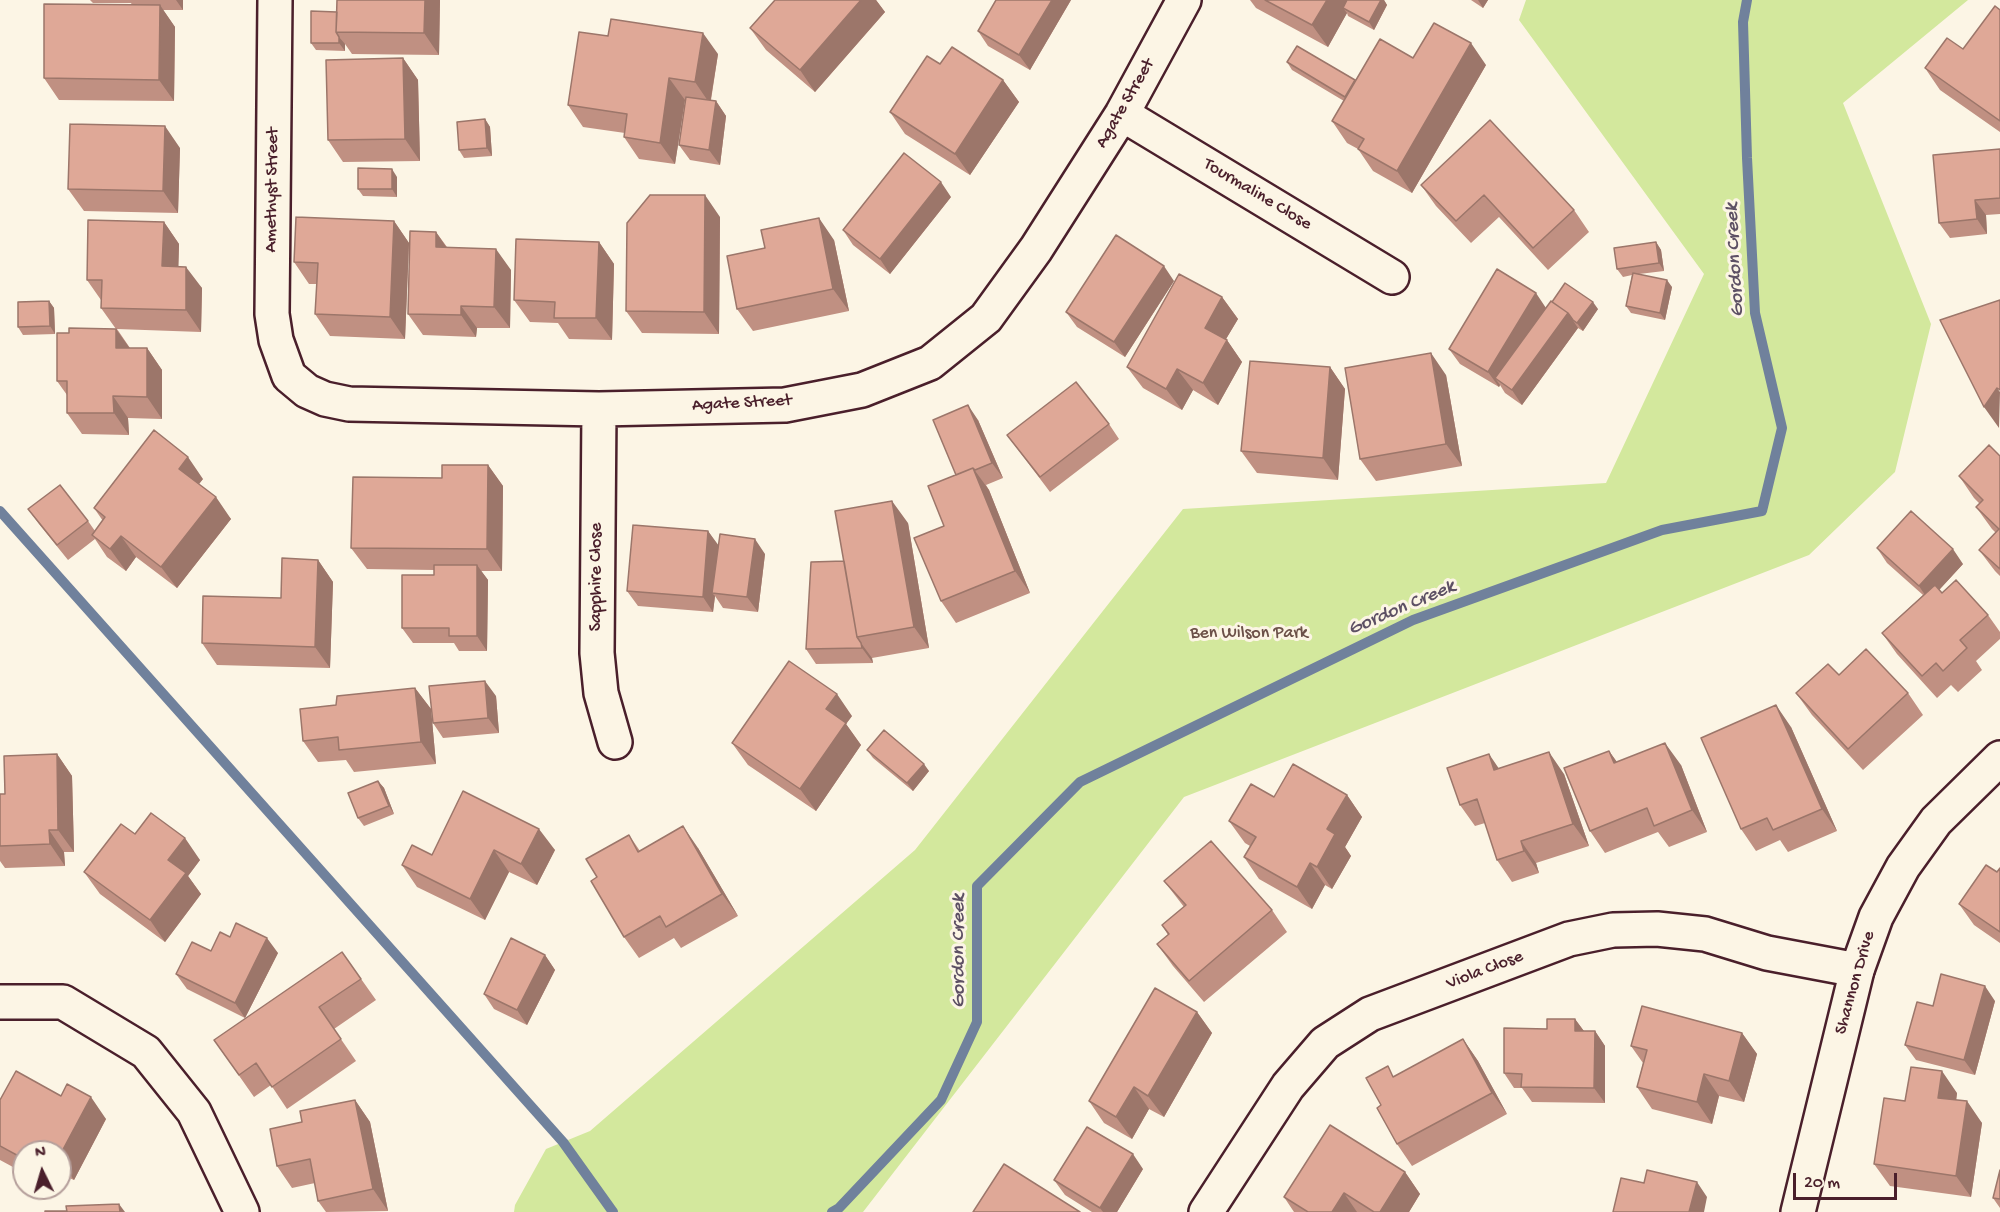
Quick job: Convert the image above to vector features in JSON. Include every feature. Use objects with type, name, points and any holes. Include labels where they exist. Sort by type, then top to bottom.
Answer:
[{"type":"street","name":"Amethyst Street","points":[[275,0],[272,314],[276,340],[289,376]]},
{"type":"street","name":"Agate Street","points":[[289,376],[307,391],[325,399],[349,404],[599,410],[784,405],[862,390],[930,363],[986,318],[1036,249],[1122,114],[1184,0]]},
{"type":"street","name":"Tourmaline Close","points":[[1122,114],[1392,276]]},
{"type":"street","name":"Sapphire Close","points":[[599,410],[597,653],[601,693],[615,742]]},
{"type":"street","name":"Shannon Drive","points":[[1798,1212],[1857,970],[1876,916],[1903,867],[1936,821],[2000,758]]},
{"type":"street","name":"Viola Close","points":[[1206,1212],[1287,1086],[1325,1043],[1370,1014],[1569,939],[1613,930],[1666,930],[1705,934],[1767,953],[1857,970]]},
{"type":"street","points":[[0,1002],[63,1002],[146,1052],[194,1112],[242,1212]]},
{"type":"green space","name":"Ben Wilson Park","points":[[1526,0],[1968,0],[1843,103],[1931,324],[1895,472],[1809,555],[1184,797],[863,1212],[514,1212],[515,1205],[546,1149],[590,1131],[915,850],[1183,509],[1606,483],[1704,274],[1519,20]]},
{"type":"building","points":[[337,0],[425,0],[424,33],[336,32]]},
{"type":"building","points":[[775,0],[861,0],[800,70],[750,28]]},
{"type":"building","points":[[996,0],[1052,0],[1019,55],[978,31]]},
{"type":"building","points":[[1265,0],[1327,0],[1312,25]]},
{"type":"building","points":[[1347,0],[1381,0],[1369,22],[1343,8]]},
{"type":"building","points":[[44,4],[160,5],[159,80],[44,78]]},
{"type":"building","points":[[1995,6],[2000,10],[2000,121],[1925,68],[1947,38],[1963,49]]},
{"type":"building","points":[[311,11],[337,12],[336,32],[339,43],[311,43]]},
{"type":"building","points":[[611,19],[703,33],[695,82],[669,78],[660,143],[624,137],[627,114],[568,105],[579,32],[608,36]]},
{"type":"building","points":[[1434,23],[1471,43],[1397,171],[1358,149],[1364,139],[1332,121],[1380,39],[1413,58]]},
{"type":"building","points":[[1297,46],[1355,80],[1345,97],[1287,62]]},
{"type":"building","points":[[952,47],[1003,80],[955,154],[890,112],[927,56],[940,64]]},
{"type":"building","points":[[403,58],[405,139],[328,140],[326,60]]},
{"type":"building","points":[[686,97],[716,101],[709,150],[679,145]]},
{"type":"building","points":[[485,119],[487,148],[459,150],[457,122]]},
{"type":"building","points":[[1490,120],[1574,210],[1533,248],[1484,195],[1456,221],[1421,185]]},
{"type":"building","points":[[70,124],[165,126],[163,191],[68,189]]},
{"type":"building","points":[[2000,149],[2000,198],[1975,200],[1977,219],[1939,223],[1933,155]]},
{"type":"building","points":[[904,153],[941,182],[880,259],[843,230]]},
{"type":"building","points":[[358,168],[392,169],[392,189],[358,189]]},
{"type":"building","points":[[650,195],[705,195],[704,312],[626,311],[627,223]]},
{"type":"building","points":[[296,217],[394,221],[390,317],[315,314],[318,263],[294,262]]},
{"type":"building","points":[[819,218],[833,289],[737,309],[727,256],[765,248],[761,230]]},
{"type":"building","points":[[88,220],[164,222],[162,266],[186,267],[186,310],[101,308],[102,280],[87,280]]},
{"type":"building","points":[[410,231],[436,232],[436,247],[496,249],[494,307],[461,306],[461,315],[408,314]]},
{"type":"building","points":[[1116,235],[1164,266],[1114,342],[1066,312]]},
{"type":"building","points":[[516,239],[599,242],[596,318],[554,318],[555,302],[514,300]]},
{"type":"building","points":[[1656,242],[1659,263],[1617,269],[1614,248]]},
{"type":"building","points":[[1497,269],[1536,293],[1488,372],[1449,349]]},
{"type":"building","points":[[1633,273],[1667,280],[1660,313],[1626,306]]},
{"type":"building","points":[[1179,274],[1222,297],[1205,328],[1227,340],[1203,383],[1177,369],[1166,389],[1127,367]]},
{"type":"building","points":[[1565,283],[1593,302],[1577,323],[1568,313],[1552,302]]},
{"type":"building","points":[[2000,300],[2000,390],[1997,388],[1984,407],[1940,320]]},
{"type":"building","points":[[49,301],[50,326],[18,327],[18,302]]},
{"type":"building","points":[[1551,301],[1568,313],[1512,390],[1495,378]]},
{"type":"building","points":[[69,328],[116,329],[116,348],[147,348],[147,397],[113,396],[114,413],[67,413],[67,381],[57,381],[57,333],[69,333]]},
{"type":"building","points":[[1431,353],[1446,444],[1360,459],[1345,368]]},
{"type":"building","points":[[1250,361],[1330,367],[1323,458],[1241,451]]},
{"type":"building","points":[[1076,382],[1109,424],[1040,477],[1007,435]]},
{"type":"building","points":[[968,405],[992,463],[956,475],[933,420]]},
{"type":"building","points":[[154,430],[188,457],[179,469],[216,497],[161,567],[121,536],[110,549],[92,535],[105,517],[94,508]]},
{"type":"building","points":[[1989,445],[2000,456],[2000,569],[1979,550],[1999,529],[1976,507],[1983,500],[1959,476]]},
{"type":"building","points":[[442,465],[488,465],[487,549],[351,548],[353,477],[442,478]]},
{"type":"building","points":[[973,468],[1015,571],[941,601],[914,538],[944,526],[928,486]]},
{"type":"building","points":[[60,485],[88,521],[57,545],[28,509]]},
{"type":"building","points":[[892,501],[914,627],[857,637],[835,511]]},
{"type":"building","points":[[1911,511],[1953,549],[1919,586],[1877,548]]},
{"type":"building","points":[[633,525],[708,531],[703,597],[627,591]]},
{"type":"building","points":[[720,534],[755,539],[747,597],[712,593]]},
{"type":"building","points":[[282,558],[318,560],[315,647],[202,643],[203,596],[281,598]]},
{"type":"building","points":[[844,561],[857,637],[862,648],[806,649],[811,562]]},
{"type":"building","points":[[434,565],[477,565],[477,636],[449,636],[449,628],[402,628],[402,575],[434,575]]},
{"type":"building","points":[[1956,580],[1988,615],[1960,640],[1967,648],[1943,671],[1936,663],[1922,676],[1882,633],[1935,585],[1942,593]]},
{"type":"building","points":[[1866,649],[1908,693],[1848,749],[1796,693],[1828,664],[1839,675]]},
{"type":"building","points":[[789,661],[837,694],[826,709],[846,723],[800,789],[732,743]]},
{"type":"building","points":[[485,681],[488,718],[433,723],[429,686]]},
{"type":"building","points":[[415,688],[421,742],[339,750],[338,737],[303,741],[300,709],[336,705],[337,696]]},
{"type":"building","points":[[1776,705],[1822,809],[1773,830],[1767,818],[1741,829],[1701,738]]},
{"type":"building","points":[[884,730],[924,764],[907,783],[867,750]]},
{"type":"building","points":[[1665,743],[1692,810],[1654,826],[1647,808],[1590,831],[1564,768],[1609,751],[1614,763]]},
{"type":"building","points":[[1549,752],[1573,824],[1521,841],[1524,851],[1497,860],[1477,799],[1460,805],[1447,768],[1489,754],[1494,770]]},
{"type":"building","points":[[57,754],[58,830],[49,830],[50,844],[0,846],[0,794],[5,794],[4,756]]},
{"type":"building","points":[[1293,764],[1347,795],[1327,829],[1335,834],[1317,867],[1310,863],[1297,887],[1244,857],[1256,837],[1229,821],[1251,784],[1274,797]]},
{"type":"building","points":[[378,781],[389,806],[358,818],[348,793]]},
{"type":"building","points":[[463,791],[539,829],[521,864],[494,850],[470,899],[402,865],[412,845],[432,855]]},
{"type":"building","points":[[151,813],[185,838],[168,860],[186,873],[150,920],[84,872],[121,824],[135,834]]},
{"type":"building","points":[[683,826],[722,894],[666,927],[660,916],[624,937],[591,881],[597,877],[586,859],[629,835],[638,852]]},
{"type":"building","points":[[1211,841],[1272,910],[1189,981],[1157,944],[1169,934],[1162,925],[1186,905],[1164,881]]},
{"type":"building","points":[[1986,865],[1997,872],[2000,868],[2000,932],[1959,904]]},
{"type":"building","points":[[236,923],[267,938],[235,1003],[176,974],[192,942],[211,951],[220,932],[230,937]]},
{"type":"building","points":[[511,938],[545,955],[517,1010],[484,994]]},
{"type":"building","points":[[342,952],[361,979],[319,1007],[341,1039],[272,1087],[256,1063],[239,1075],[214,1040]]},
{"type":"building","points":[[1941,974],[1985,986],[1964,1060],[1905,1045],[1917,1002],[1933,1006]]},
{"type":"building","points":[[1155,988],[1197,1012],[1148,1096],[1134,1087],[1116,1117],[1089,1101]]},
{"type":"building","points":[[1642,1006],[1742,1033],[1729,1081],[1704,1074],[1697,1102],[1637,1087],[1647,1050],[1631,1046]]},
{"type":"building","points":[[1547,1019],[1575,1019],[1575,1031],[1595,1031],[1594,1088],[1521,1087],[1522,1074],[1504,1073],[1504,1028],[1547,1029]]},
{"type":"building","points":[[1463,1039],[1492,1093],[1397,1144],[1377,1108],[1381,1105],[1366,1078],[1388,1066],[1393,1077]]},
{"type":"building","points":[[1911,1067],[1942,1071],[1938,1098],[1967,1101],[1956,1176],[1874,1164],[1884,1098],[1905,1101]]},
{"type":"building","points":[[16,1071],[61,1096],[67,1084],[91,1097],[68,1140],[12,1140],[12,1152],[0,1146],[0,1100]]},
{"type":"building","points":[[355,1100],[373,1189],[318,1201],[310,1159],[277,1166],[270,1129],[302,1122],[300,1111]]},
{"type":"building","points":[[1330,1125],[1405,1172],[1380,1212],[1374,1212],[1344,1193],[1332,1212],[1308,1212],[1284,1197]]},
{"type":"building","points":[[1087,1127],[1133,1154],[1100,1208],[1054,1180]]},
{"type":"building","points":[[1004,1164],[1080,1212],[973,1212]]},
{"type":"building","points":[[1647,1170],[1697,1182],[1689,1212],[1613,1212],[1621,1178],[1644,1183]]},
{"type":"building","points":[[2000,1170],[2000,1199],[1993,1198]]},
{"type":"building","points":[[119,1204],[120,1212],[67,1212],[66,1206]]},
{"type":"waterway","name":"Gordon Creek","points":[[832,1212],[839,1208],[941,1100],[977,1022],[977,886],[1080,782],[1413,620],[1662,530],[1762,511],[1782,428],[1755,313],[1743,22],[1747,0]]},
{"type":"waterway","points":[[0,511],[563,1142],[613,1212]]}]
